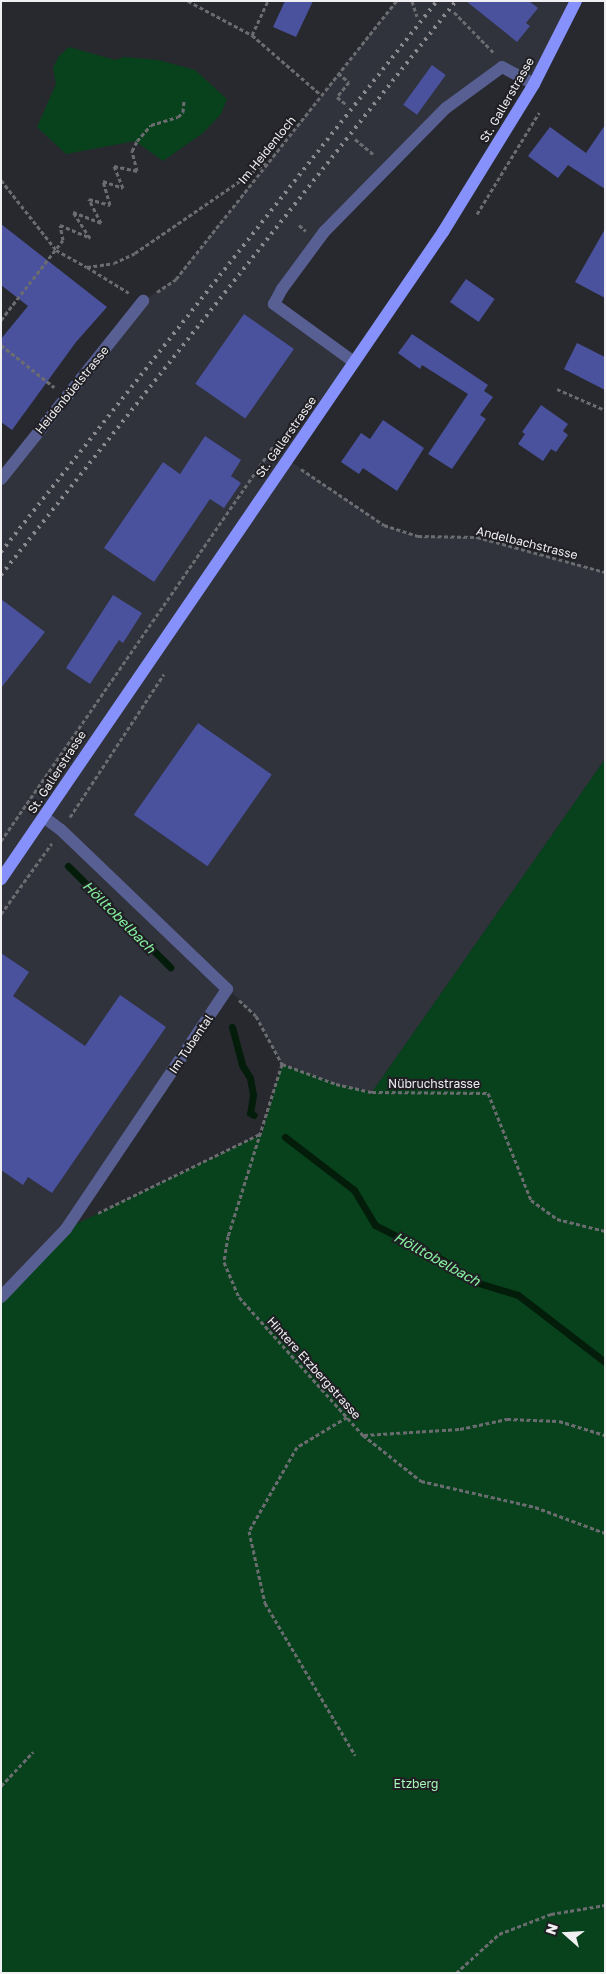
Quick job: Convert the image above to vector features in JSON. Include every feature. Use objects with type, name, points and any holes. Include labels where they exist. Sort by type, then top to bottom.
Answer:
[{"type":"main road","name":"St. Gallerstrasse","points":[[1,879],[480,176],[534,84],[576,1]]},
{"type":"street","points":[[354,362],[274,304],[324,232],[446,108],[502,67],[534,84]]},
{"type":"street","name":"Heidenbüelstrasse","points":[[1,479],[143,301]]},
{"type":"street","points":[[44,817],[227,989]]},
{"type":"street","name":"Im Tubental","points":[[1,1297],[66,1229],[227,989]]},
{"type":"path","points":[[188,1],[252,35],[301,81],[321,95]]},
{"type":"path","points":[[252,35],[268,1]]},
{"type":"path","name":"Im Heidenloch","points":[[143,301],[176,279],[396,1]]},
{"type":"path","points":[[412,1],[417,16]]},
{"type":"path","points":[[454,12],[490,46],[502,67]]},
{"type":"path","points":[[338,73],[349,82],[337,97],[347,105]]},
{"type":"path","points":[[1,320],[64,240],[60,225],[86,238],[90,238],[73,212],[101,223],[89,199],[110,205],[103,181],[123,188],[114,166],[136,171],[132,151],[137,141],[151,125],[178,117],[183,112],[184,100]]},
{"type":"path","points":[[355,139],[387,166]]},
{"type":"path","points":[[87,267],[114,263],[135,253],[269,161]]},
{"type":"path","points":[[1,180],[56,250],[110,281]]},
{"type":"path","points":[[1,345],[44,379]]},
{"type":"path","points":[[557,389],[605,410]]},
{"type":"path","points":[[1,841],[278,438]]},
{"type":"path","name":"Andelbachstrasse","points":[[287,459],[384,525],[418,536],[477,537],[605,572]]},
{"type":"path","points":[[227,989],[256,1016],[282,1064]]},
{"type":"path","name":"Hintere Etzbergstrasse","points":[[282,1064],[262,1134],[228,1236],[224,1262],[239,1297],[364,1435],[420,1481],[535,1506],[605,1533]]},
{"type":"path","name":"Nübruchstrasse","points":[[282,1064],[336,1084],[372,1092],[488,1093],[531,1200],[557,1219],[605,1231]]},
{"type":"path","points":[[92,1216],[262,1134]]},
{"type":"path","points":[[347,1417],[297,1447],[249,1530],[265,1603],[355,1755]]},
{"type":"path","points":[[364,1435],[460,1429],[507,1420],[559,1421],[605,1435]]},
{"type":"path","points":[[1,1786],[33,1752]]},
{"type":"path","points":[[456,1973],[499,1934],[551,1914],[605,1906]]},
{"type":"shaded area","points":[[396,1],[576,1],[534,84],[502,67],[381,172],[274,303],[354,362],[287,459],[384,525],[418,536],[477,537],[605,572],[605,759],[372,1092],[336,1084],[282,1064],[256,1016],[228,989],[66,1229],[1,1297],[1,479],[143,301],[176,279]]},
{"type":"green space","points":[[69,47],[115,60],[124,57],[158,60],[195,70],[227,99],[221,114],[203,133],[163,161],[135,141],[66,154],[37,127],[56,84],[53,68],[59,56]]},
{"type":"green space","name":"Etzberg","points":[[605,759],[605,1973],[1,1973],[1,1297],[66,1229],[262,1134],[282,1064],[336,1084],[372,1092]]},
{"type":"building","points":[[285,1],[313,1],[296,37],[273,27]]},
{"type":"building","points":[[466,1],[529,1],[538,8],[526,23],[530,26],[517,42]]},
{"type":"building","points":[[432,65],[446,75],[417,115],[403,105]]},
{"type":"building","points":[[605,125],[605,189],[568,165],[558,178],[528,156],[550,127],[586,153]]},
{"type":"building","points":[[1,224],[107,307],[76,342],[12,430],[1,422],[1,339],[28,306],[1,285]]},
{"type":"building","points":[[605,229],[605,298],[575,282]]},
{"type":"building","points":[[466,279],[495,299],[479,322],[450,302]]},
{"type":"building","points":[[244,314],[294,349],[245,419],[195,384]]},
{"type":"building","points":[[412,334],[488,385],[484,391],[493,397],[480,415],[486,419],[452,469],[428,454],[468,394],[422,365],[420,369],[398,353]]},
{"type":"building","points":[[577,343],[605,357],[605,390],[564,369]]},
{"type":"building","points":[[541,405],[568,424],[563,431],[568,435],[556,452],[551,449],[543,461],[518,444],[525,434],[522,432]]},
{"type":"building","points":[[383,420],[424,448],[397,491],[363,468],[359,474],[341,462],[361,433],[370,439]]},
{"type":"building","points":[[205,436],[241,460],[231,476],[241,483],[224,508],[210,499],[154,582],[104,548],[163,462],[180,474]]},
{"type":"building","points":[[113,595],[142,613],[123,643],[119,640],[90,684],[66,668]]},
{"type":"building","points":[[1,599],[45,632],[1,688]]},
{"type":"building","points":[[198,723],[272,775],[207,866],[134,815]]},
{"type":"building","points":[[1,953],[29,972],[13,996],[85,1046],[120,995],[166,1027],[52,1193],[28,1177],[23,1185],[1,1170]]},
{"type":"waterway","name":"Hölltobelbach","points":[[68,866],[170,967]]},
{"type":"waterway","name":"Hölltobelbach","points":[[232,1027],[242,1065],[250,1078],[253,1095],[250,1113],[254,1115]]},
{"type":"waterway","name":"Hölltobelbach","points":[[285,1137],[354,1190],[375,1225],[443,1260],[475,1282],[518,1295],[605,1362]]},
{"type":"railway","points":[[1,552],[437,1]]},
{"type":"railway","points":[[1,575],[456,1]]}]
